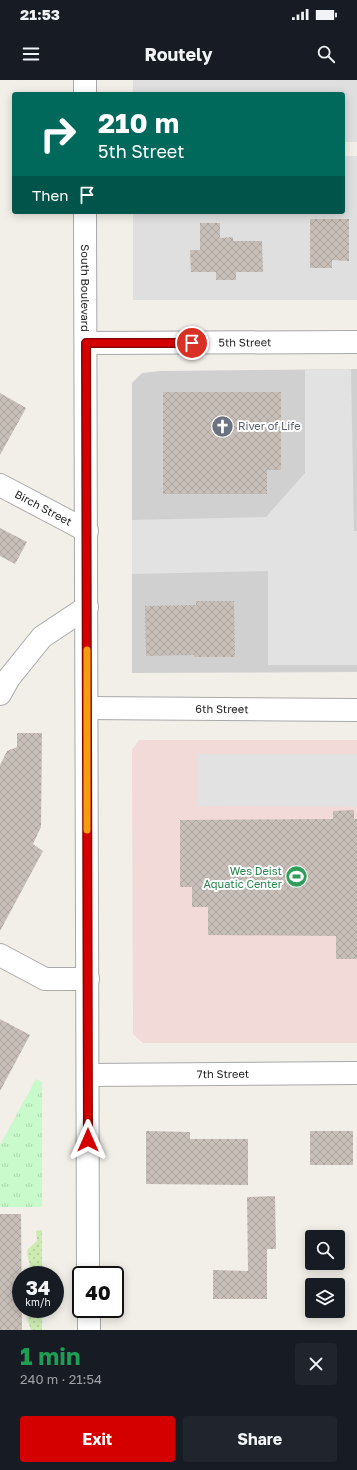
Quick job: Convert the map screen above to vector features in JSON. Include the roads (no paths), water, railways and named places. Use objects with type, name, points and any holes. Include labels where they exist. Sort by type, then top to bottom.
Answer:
[{"type":"street","points":[[85,80],[85,92]]},
{"type":"street","name":"South Boulevard","points":[[85,214],[88,1266]]},
{"type":"street","name":"5th Street","points":[[86,343],[357,342]]},
{"type":"street","name":"Birch Street","points":[[0,485],[87,531]]},
{"type":"street","points":[[0,694],[9,678],[42,637],[87,607]]},
{"type":"street","name":"6th Street","points":[[87,708],[357,710]]},
{"type":"street","points":[[0,955],[45,980],[88,979]]},
{"type":"street","name":"7th Street","points":[[88,1075],[357,1073]]},
{"type":"street","points":[[89,1318],[89,1330]]},
{"type":"place","name":"River of Life","points":[[222,426]]},
{"type":"place","name":"Wes Deist Aquatic Center","points":[[297,877]]}]
